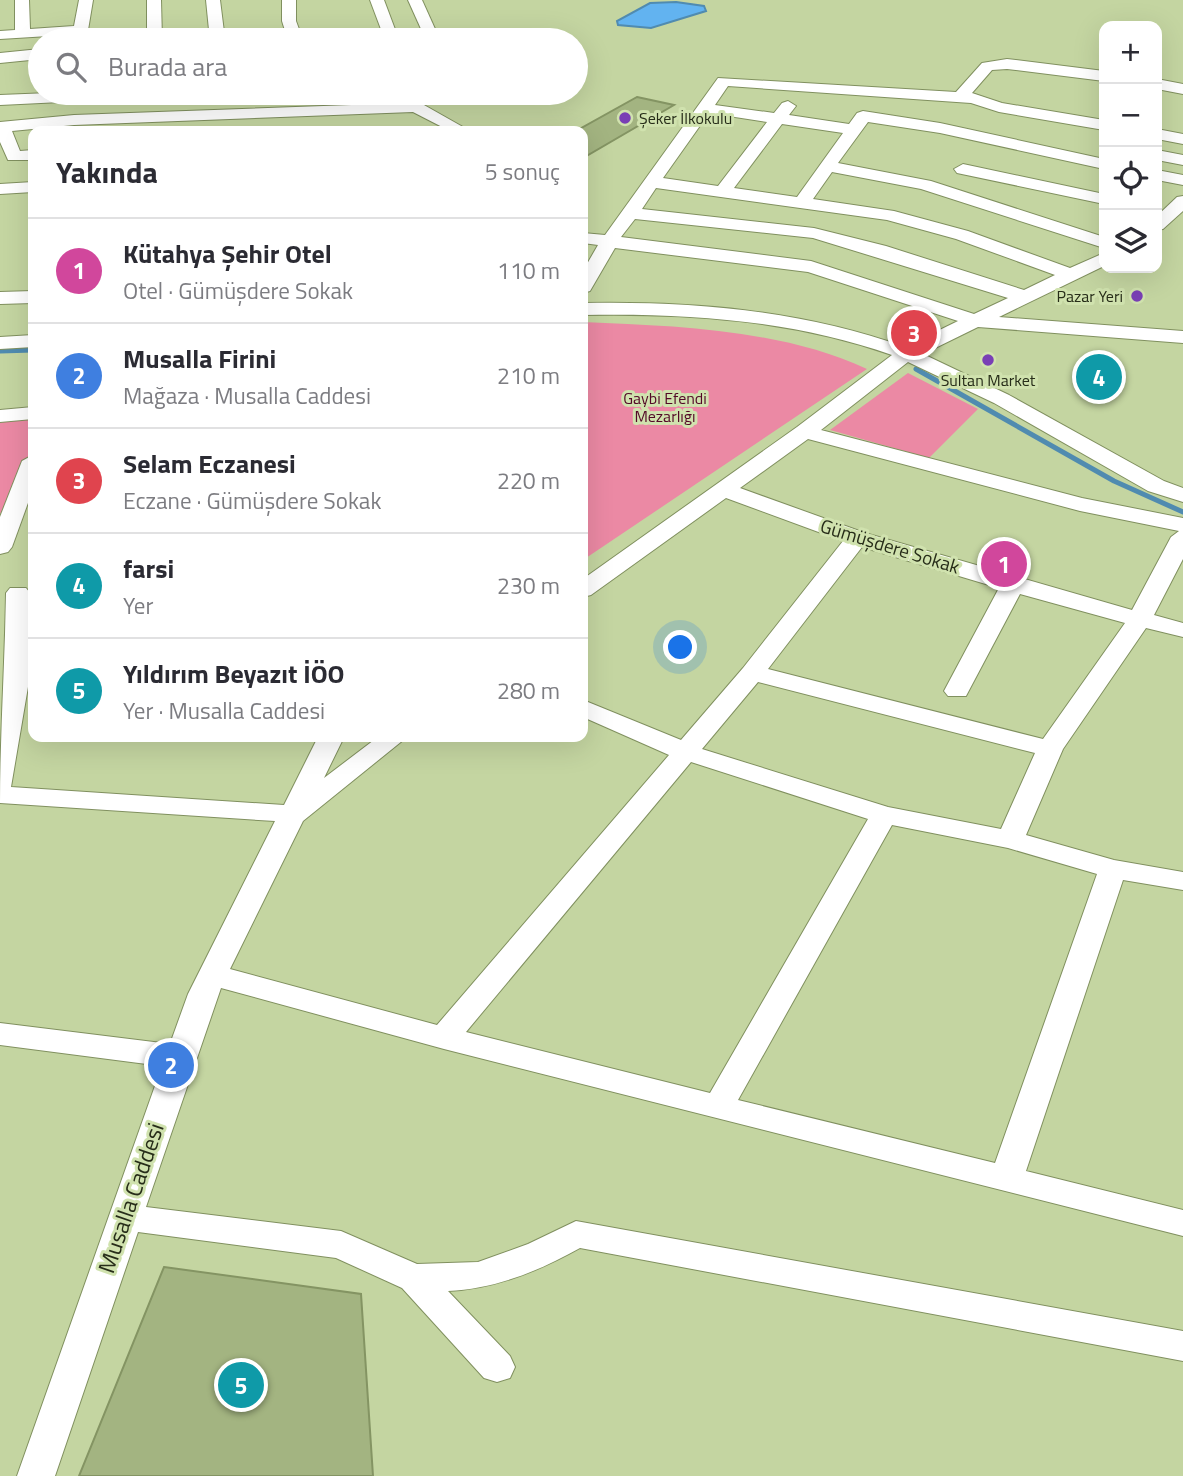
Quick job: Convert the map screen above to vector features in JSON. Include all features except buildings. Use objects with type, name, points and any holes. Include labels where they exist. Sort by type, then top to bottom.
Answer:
[{"type":"street","points":[[22,0],[23,34]]},
{"type":"street","points":[[81,28],[86,0]]},
{"type":"street","points":[[154,0],[155,28]]},
{"type":"street","points":[[214,0],[217,28]]},
{"type":"street","points":[[289,0],[292,28]]},
{"type":"street","points":[[377,0],[388,28]]},
{"type":"street","points":[[415,0],[428,28]]},
{"type":"street","points":[[0,35],[28,34]]},
{"type":"street","points":[[0,58],[28,55]]},
{"type":"street","points":[[960,97],[988,66],[1007,64],[1099,75]]},
{"type":"street","points":[[1162,83],[1182,79]]},
{"type":"street","points":[[588,278],[609,242],[724,81],[960,97],[1099,124]]},
{"type":"street","points":[[723,191],[802,85]]},
{"type":"street","points":[[802,202],[880,90]]},
{"type":"street","points":[[0,100],[28,98]]},
{"type":"street","points":[[28,155],[7,157],[1,127],[74,120],[387,108],[398,105]]},
{"type":"street","points":[[423,105],[455,126]]},
{"type":"street","points":[[382,126],[387,108]]},
{"type":"street","points":[[705,108],[779,118],[940,128],[1099,163]]},
{"type":"street","points":[[340,126],[342,110]]},
{"type":"street","points":[[990,120],[1066,136]]},
{"type":"street","points":[[1162,135],[1183,139]]},
{"type":"street","points":[[973,153],[1099,179]]},
{"type":"street","points":[[1162,156],[1183,160]]},
{"type":"street","points":[[828,166],[925,185],[1099,241]]},
{"type":"street","points":[[963,169],[1099,198]]},
{"type":"street","points":[[1162,176],[1183,180]]},
{"type":"street","points":[[652,181],[888,215],[962,235],[1071,275]]},
{"type":"street","points":[[0,189],[28,187]]},
{"type":"street","points":[[1162,192],[1183,196]]},
{"type":"street","points":[[630,213],[814,233],[879,250],[1026,297]]},
{"type":"street","points":[[588,239],[811,267],[977,321],[1183,337]]},
{"type":"street","points":[[588,586],[721,489],[805,432],[906,354],[1099,262]]},
{"type":"street","points":[[0,298],[28,297]]},
{"type":"street","points":[[588,309],[645,307],[760,316],[822,329],[906,354],[958,378],[1156,486],[1183,495]]},
{"type":"street","points":[[0,343],[28,341]]},
{"type":"street","points":[[0,416],[28,413]]},
{"type":"street","points":[[805,432],[1080,504],[1183,525]]},
{"type":"street","points":[[0,547],[28,474]]},
{"type":"street","name":"Gümüşdere Sokak","points":[[721,489],[857,538],[1139,620],[1183,630]]},
{"type":"street","points":[[1010,840],[1050,750],[1139,620],[1183,537]]},
{"type":"street","points":[[444,1038],[683,751],[752,673],[857,538]]},
{"type":"street","points":[[957,691],[1014,583]]},
{"type":"street","points":[[0,783],[25,674],[17,592]]},
{"type":"street","points":[[752,673],[1050,750]]},
{"type":"street","points":[[588,710],[683,751],[884,815],[1010,840],[1114,869],[1183,881]]},
{"type":"street","name":"Musalla Caddesi","points":[[36,1476],[124,1217],[213,975],[329,742]]},
{"type":"street","points":[[0,795],[295,814],[388,742]]},
{"type":"street","points":[[718,1106],[884,815]]},
{"type":"street","points":[[1007,1178],[1114,869]]},
{"type":"street","points":[[213,975],[444,1038],[1183,1223]]},
{"type":"street","points":[[0,1034],[181,1057]]},
{"type":"street","points":[[124,1217],[341,1245],[414,1278],[497,1367]]},
{"type":"street","points":[[414,1278],[479,1276],[540,1254],[576,1234],[1183,1346]]},
{"type":"green space","name":"Gaybi Efendi Mezarlığı","points":[[588,322],[691,328],[764,338],[799,345],[867,369],[588,557]]},
{"type":"green space","points":[[908,373],[978,409],[929,458],[830,430]]},
{"type":"green space","points":[[28,414],[28,474],[9,512],[0,513],[0,417]]},
{"type":"water","points":[[676,2],[704,6],[706,11],[651,28],[618,25],[617,21],[650,3]]},
{"type":"waterway","points":[[0,351],[28,350]]},
{"type":"waterway","points":[[916,369],[1114,481],[1183,512]]},
{"type":"place","name":"Şeker İlkokulu","points":[[625,118]]},
{"type":"place","name":"Pazar Yeri","points":[[1137,296]]},
{"type":"place","name":"Selam Eczanesi","points":[[914,333]]},
{"type":"place","name":"Sultan Market","points":[[988,360]]},
{"type":"place","name":"farsi","points":[[1099,377]]},
{"type":"place","name":"Kütahya Şehir Otel","points":[[1004,564]]},
{"type":"place","name":"Musalla Firini","points":[[171,1065]]},
{"type":"place","name":"Yıldırım Beyazıt İÖO","points":[[241,1385]]}]
